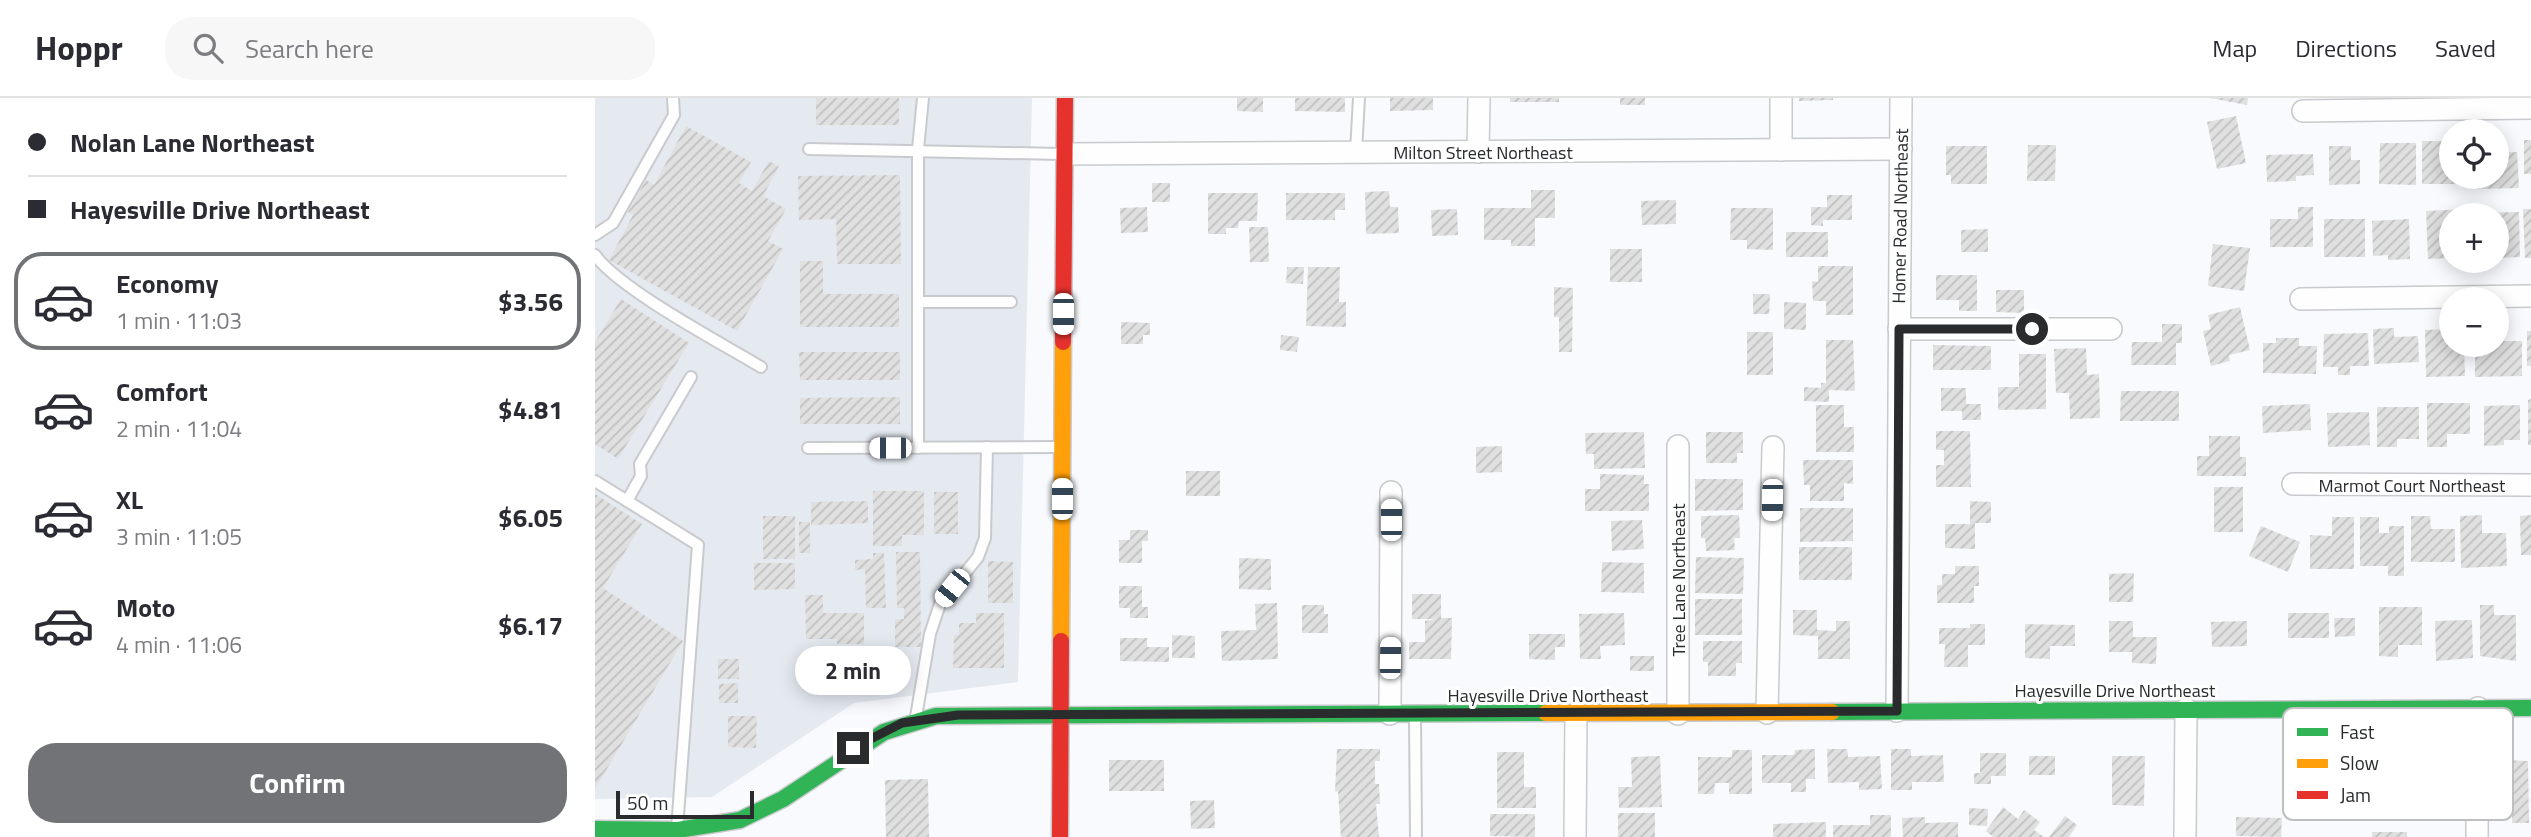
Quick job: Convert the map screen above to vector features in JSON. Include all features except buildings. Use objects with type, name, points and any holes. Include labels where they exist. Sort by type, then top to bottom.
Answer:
[{"type":"street","points":[[1060,837],[1065,98]]},
{"type":"street","points":[[1478,152],[1479,98]]},
{"type":"street","points":[[1781,98],[1781,150]]},
{"type":"street","name":"Homer Road Northeast","points":[[1897,711],[1901,98]]},
{"type":"street","points":[[2304,111],[2531,108]]},
{"type":"street","name":"Milton Street Northeast","points":[[1065,154],[1901,149]]},
{"type":"street","points":[[2301,299],[2531,296]]},
{"type":"street","points":[[1899,329],[2111,329]]},
{"type":"street","name":"Tree Lane Northeast","points":[[1678,446],[1678,714]]},
{"type":"street","points":[[1767,713],[1773,447]]},
{"type":"street","name":"Marmot Court Northeast","points":[[2293,484],[2531,485]]},
{"type":"street","points":[[1390,714],[1391,492]]},
{"type":"street","name":"Hayesville Drive Northeast","points":[[2478,708],[2531,708]]},
{"type":"street","points":[[2185,837],[2186,709]]},
{"type":"street","name":"Hayesville Drive Northeast","points":[[595,829],[677,830],[710,827],[757,813],[800,788],[853,748],[878,733],[916,720],[958,715],[1576,715],[2283,709]]},
{"type":"street","points":[[1576,715],[1576,837]]},
{"type":"lane","points":[[595,235],[613,223],[668,127],[674,115],[673,98]]},
{"type":"lane","points":[[918,448],[918,149],[923,98]]},
{"type":"lane","points":[[1356,152],[1359,98]]},
{"type":"lane","points":[[809,149],[918,149],[1065,154]]},
{"type":"lane","points":[[595,255],[602,265],[647,296],[761,367]]},
{"type":"lane","points":[[918,302],[1011,302]]},
{"type":"lane","points":[[627,501],[641,476],[640,464],[691,377]]},
{"type":"lane","points":[[916,720],[930,634],[940,604],[978,557],[985,538],[987,447]]},
{"type":"lane","points":[[808,448],[1063,447]]},
{"type":"lane","points":[[595,481],[698,545],[677,830]]},
{"type":"lane","points":[[1415,714],[1416,837]]},
{"type":"shaded area","points":[[595,98],[1032,98],[1018,682],[854,703],[712,797],[595,799]]},
{"type":"traffic: fast","points":[[2513,708],[2531,708]]},
{"type":"traffic: fast","points":[[1832,712],[2283,709]]},
{"type":"traffic: fast","points":[[595,829],[678,830],[740,820],[783,799],[884,732],[936,716],[1546,713]]},
{"type":"traffic: slow","points":[[1061,641],[1063,342]]},
{"type":"traffic: slow","points":[[1546,713],[1832,712]]},
{"type":"traffic: jam","points":[[1063,342],[1065,98]]},
{"type":"traffic: jam","points":[[1060,837],[1061,641]]},
{"type":"route","points":[[853,748],[902,723],[936,716],[958,715],[1576,715],[1897,711],[1899,329],[2032,329]]}]
